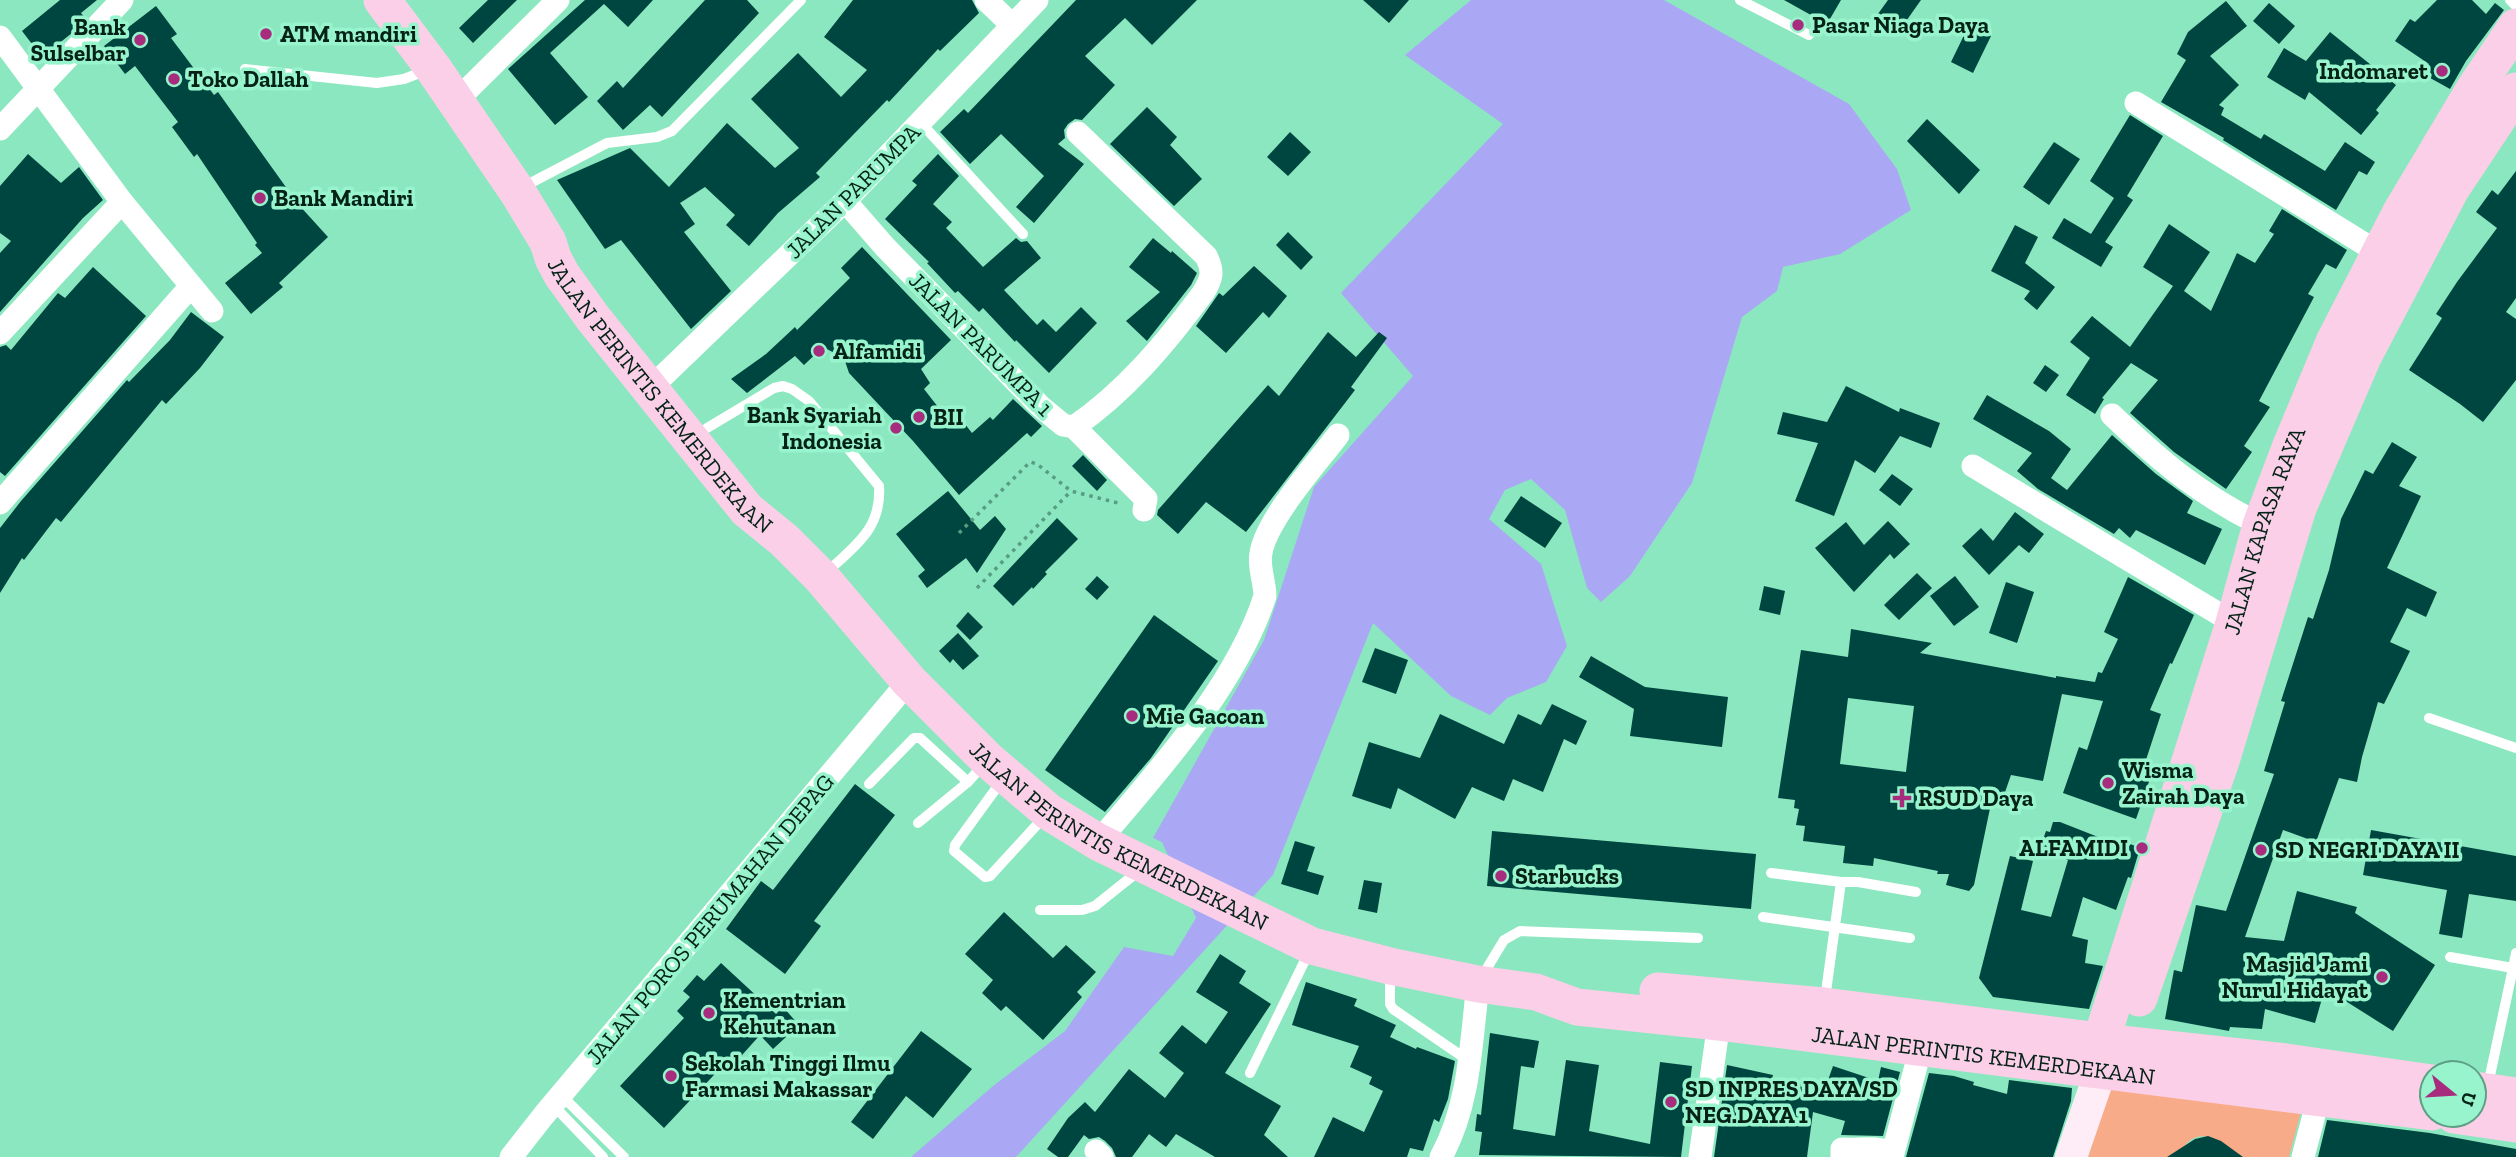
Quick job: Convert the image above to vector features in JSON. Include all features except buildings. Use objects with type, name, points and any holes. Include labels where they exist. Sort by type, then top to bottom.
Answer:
[{"type":"highway","name":"JALAN PERINTIS KEMERDEKAAN","points":[[382,0],[433,68],[517,191],[548,242],[562,275],[593,318],[747,510],[784,540],[821,578],[987,773],[1098,842],[1312,946],[1390,966],[1478,984],[1536,992],[1577,1007],[1719,1022],[1816,1015],[1921,1047],[2106,1059],[2286,1062],[2418,1081]]},
{"type":"highway","name":"JALAN KAPASA RAYA","points":[[2206,756],[2234,623],[2261,525],[2348,350],[2451,189],[2499,96],[2516,27]]},
{"type":"highway","name":"JALAN KAPASA RAYA","points":[[2106,1059],[2206,756],[2298,508],[2379,253],[2499,96]]},
{"type":"highway","name":"JALAN PERINTIS KEMERDEKAAN","points":[[548,242],[576,263],[608,301],[663,376],[762,496],[784,540]]},
{"type":"highway","name":"JALAN PERINTIS KEMERDEKAAN","points":[[1536,992],[1580,985],[1816,1015],[2418,1110]]},
{"type":"main road","points":[[2071,1157],[2106,1059]]},
{"type":"street","points":[[0,129],[122,0]]},
{"type":"street","points":[[456,101],[558,0]]},
{"type":"street","points":[[986,0],[1012,25]]},
{"type":"street","name":"JALAN PARUMPA","points":[[663,376],[845,201],[1037,0]]},
{"type":"street","points":[[0,37],[122,202],[212,311]]},
{"type":"street","points":[[2136,103],[2379,253]]},
{"type":"street","name":"JALAN PARUMPA 1","points":[[845,201],[885,247],[1040,406],[1063,425],[1074,427],[1135,376],[1212,279],[1212,268],[1206,256],[1078,133]]},
{"type":"street","points":[[0,333],[122,202]]},
{"type":"street","points":[[0,503],[191,286]]},
{"type":"street","points":[[2112,415],[2188,483],[2261,525]]},
{"type":"street","points":[[1074,427],[1146,499],[1144,510]]},
{"type":"street","points":[[1098,842],[1183,740],[1232,666],[1265,596],[1260,562],[1265,539],[1286,504],[1338,435]]},
{"type":"street","points":[[1973,466],[2234,623]]},
{"type":"street","name":"JALAN POROS PERUMAHAN DEPAG","points":[[511,1157],[909,681]]},
{"type":"street","points":[[1446,1156],[1457,1122],[1469,1061],[1478,984]]},
{"type":"street","points":[[1700,1157],[1719,1022]]},
{"type":"street","points":[[1842,1157],[1843,1149],[1860,1150],[1872,1147],[1893,1153],[1921,1047]]},
{"type":"street","points":[[2303,1157],[2319,1096]]},
{"type":"lane","points":[[517,191],[607,143],[657,137],[672,131],[801,0]]},
{"type":"lane","points":[[1740,0],[1809,35]]},
{"type":"lane","points":[[2510,0],[2516,6]]},
{"type":"lane","points":[[245,69],[377,83],[404,79],[433,68]]},
{"type":"lane","points":[[920,123],[1023,234]]},
{"type":"lane","points":[[707,428],[774,388],[783,386],[792,389],[810,401],[879,486],[880,499],[871,529],[821,578]]},
{"type":"lane","points":[[2429,719],[2516,748]]},
{"type":"lane","points":[[869,784],[914,738],[920,738],[987,773]]},
{"type":"lane","points":[[987,773],[954,850],[985,877],[990,876],[1049,811]]},
{"type":"lane","points":[[918,823],[987,773]]},
{"type":"lane","points":[[1040,910],[1082,910],[1095,906],[1147,867]]},
{"type":"lane","points":[[1771,873],[1858,882],[1916,892]]},
{"type":"lane","points":[[1816,1015],[1835,927],[1841,882]]},
{"type":"lane","points":[[1763,917],[1910,938]]},
{"type":"lane","points":[[1478,984],[1504,940],[1520,931],[1698,939]]},
{"type":"lane","points":[[1250,1073],[1312,946]]},
{"type":"lane","points":[[2488,1106],[2516,953]]},
{"type":"lane","points":[[2450,957],[2513,968]]},
{"type":"lane","points":[[1390,966],[1390,1004],[1393,1009],[1469,1061]]},
{"type":"lane","points":[[557,1100],[603,1157]]},
{"type":"lane","points":[[557,1100],[624,1157]]},
{"type":"path","points":[[959,533],[1030,461],[1071,491],[1144,510]]},
{"type":"path","points":[[977,587],[1071,491]]},
{"type":"shaded area","points":[[2110,1088],[2301,1112],[2289,1157],[2234,1157],[2219,1143],[2205,1136],[2190,1140],[2177,1157],[2088,1157]]},
{"type":"water","points":[[1471,0],[1664,0],[1849,104],[1897,169],[1911,210],[1840,254],[1783,267],[1777,291],[1742,317],[1692,483],[1630,576],[1601,602],[1587,588],[1565,510],[1531,479],[1505,490],[1489,519],[1541,564],[1567,646],[1546,682],[1507,698],[1490,715],[1451,696],[1373,623],[1273,875],[1016,1157],[911,1157],[993,1086],[1065,1031],[1124,947],[1173,956],[1196,918],[1162,842],[1153,838],[1264,640],[1314,487],[1413,376],[1341,293],[1503,124],[1405,55]]},
{"type":"place","name":"Pasar Niaga Daya","points":[[1798,25]]},
{"type":"place","name":"ATM mandiri","points":[[266,34]]},
{"type":"place","name":"Bank Sulselbar","points":[[140,40]]},
{"type":"place","name":"Indomaret","points":[[2442,71]]},
{"type":"place","name":"Toko Dallah","points":[[174,79]]},
{"type":"place","name":"Bank Mandiri","points":[[260,198]]},
{"type":"place","name":"Alfamidi","points":[[819,351]]},
{"type":"place","name":"BII","points":[[919,417]]},
{"type":"place","name":"Bank Syariah Indonesia","points":[[896,428]]},
{"type":"place","name":"Mie Gacoan","points":[[1132,716]]},
{"type":"place","name":"Wisma Zairah Daya","points":[[2108,783]]},
{"type":"place","name":"RSUD Daya","points":[[1902,798]]},
{"type":"place","name":"ALFAMIDI","points":[[2142,848]]},
{"type":"place","name":"SD NEGRI DAYA II","points":[[2261,850]]},
{"type":"place","name":"Starbucks","points":[[1501,876]]},
{"type":"place","name":"Masjid Jami Nurul Hidayat","points":[[2382,977]]},
{"type":"place","name":"Kementrian Kehutanan","points":[[709,1013]]},
{"type":"place","name":"Sekolah Tinggi Ilmu Farmasi Makassar","points":[[671,1076]]},
{"type":"place","name":"SD INPRES DAYA/SD NEG.DAYA 1","points":[[1671,1102]]}]
